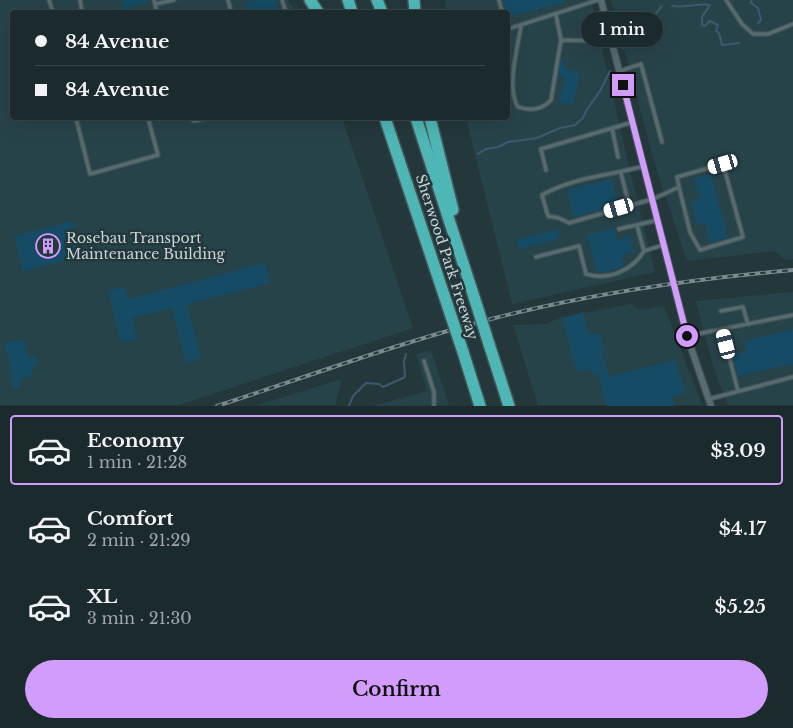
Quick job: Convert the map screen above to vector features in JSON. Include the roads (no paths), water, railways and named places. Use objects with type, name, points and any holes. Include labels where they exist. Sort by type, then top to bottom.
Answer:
[{"type":"highway","points":[[379,120],[403,172]]},
{"type":"highway","name":"Sherwood Park Freeway","points":[[386,120],[480,406]]},
{"type":"highway","name":"Sherwood Park Freeway","points":[[417,120],[509,406]]},
{"type":"highway","points":[[431,120],[457,224],[468,278]]},
{"type":"street","points":[[600,0],[645,166],[687,336],[711,406]]},
{"type":"lane","points":[[155,2],[174,0]]},
{"type":"lane","points":[[510,28],[556,15],[586,2],[600,0]]},
{"type":"lane","points":[[726,0],[742,24],[753,34],[768,34],[793,24]]},
{"type":"lane","points":[[521,25],[512,88],[513,100],[518,108],[526,110],[538,109],[551,100],[561,40],[556,15]]},
{"type":"lane","points":[[561,40],[592,41]]},
{"type":"lane","points":[[619,71],[641,64],[662,142]]},
{"type":"lane","points":[[76,120],[90,174],[158,155],[149,120]]},
{"type":"lane","points":[[546,170],[541,149],[633,122]]},
{"type":"lane","points":[[612,128],[618,157]]},
{"type":"lane","points":[[723,164],[743,237],[700,250],[690,232],[679,187],[677,177],[723,164]]},
{"type":"lane","points":[[645,166],[621,173],[608,173],[559,185],[542,195],[548,216],[570,223],[653,198],[679,187]]},
{"type":"lane","points":[[621,173],[629,205]]},
{"type":"lane","points":[[619,229],[658,220]]},
{"type":"lane","points":[[536,257],[578,246],[586,274],[594,277],[629,268],[637,262],[644,250],[637,224]]},
{"type":"lane","points":[[644,250],[665,245]]},
{"type":"lane","points":[[721,310],[743,307],[748,324]]},
{"type":"lane","points":[[687,336],[793,315]]},
{"type":"lane","points":[[722,329],[738,392]]},
{"type":"lane","points":[[424,361],[434,392],[434,406]]},
{"type":"lane","points":[[709,399],[793,377]]},
{"type":"waterway","points":[[752,0],[751,3],[758,8],[761,20],[758,23]]},
{"type":"waterway","points":[[672,6],[710,5],[702,17],[702,25],[705,26],[710,21],[718,25],[716,31],[719,33],[722,45],[739,43]]},
{"type":"waterway","points":[[623,48],[639,27],[644,28],[662,6]]},
{"type":"waterway","points":[[478,154],[486,149],[498,147],[508,142],[537,138],[560,128],[575,125],[583,118],[610,71]]},
{"type":"waterway","points":[[349,406],[353,396],[366,383],[379,384],[383,387],[405,377],[404,361],[406,354]]},
{"type":"railway","points":[[217,406],[460,327],[532,309],[643,288],[793,270]]},
{"type":"place","name":"Rosebau Transport Maintenance Building","points":[[48,246]]}]
